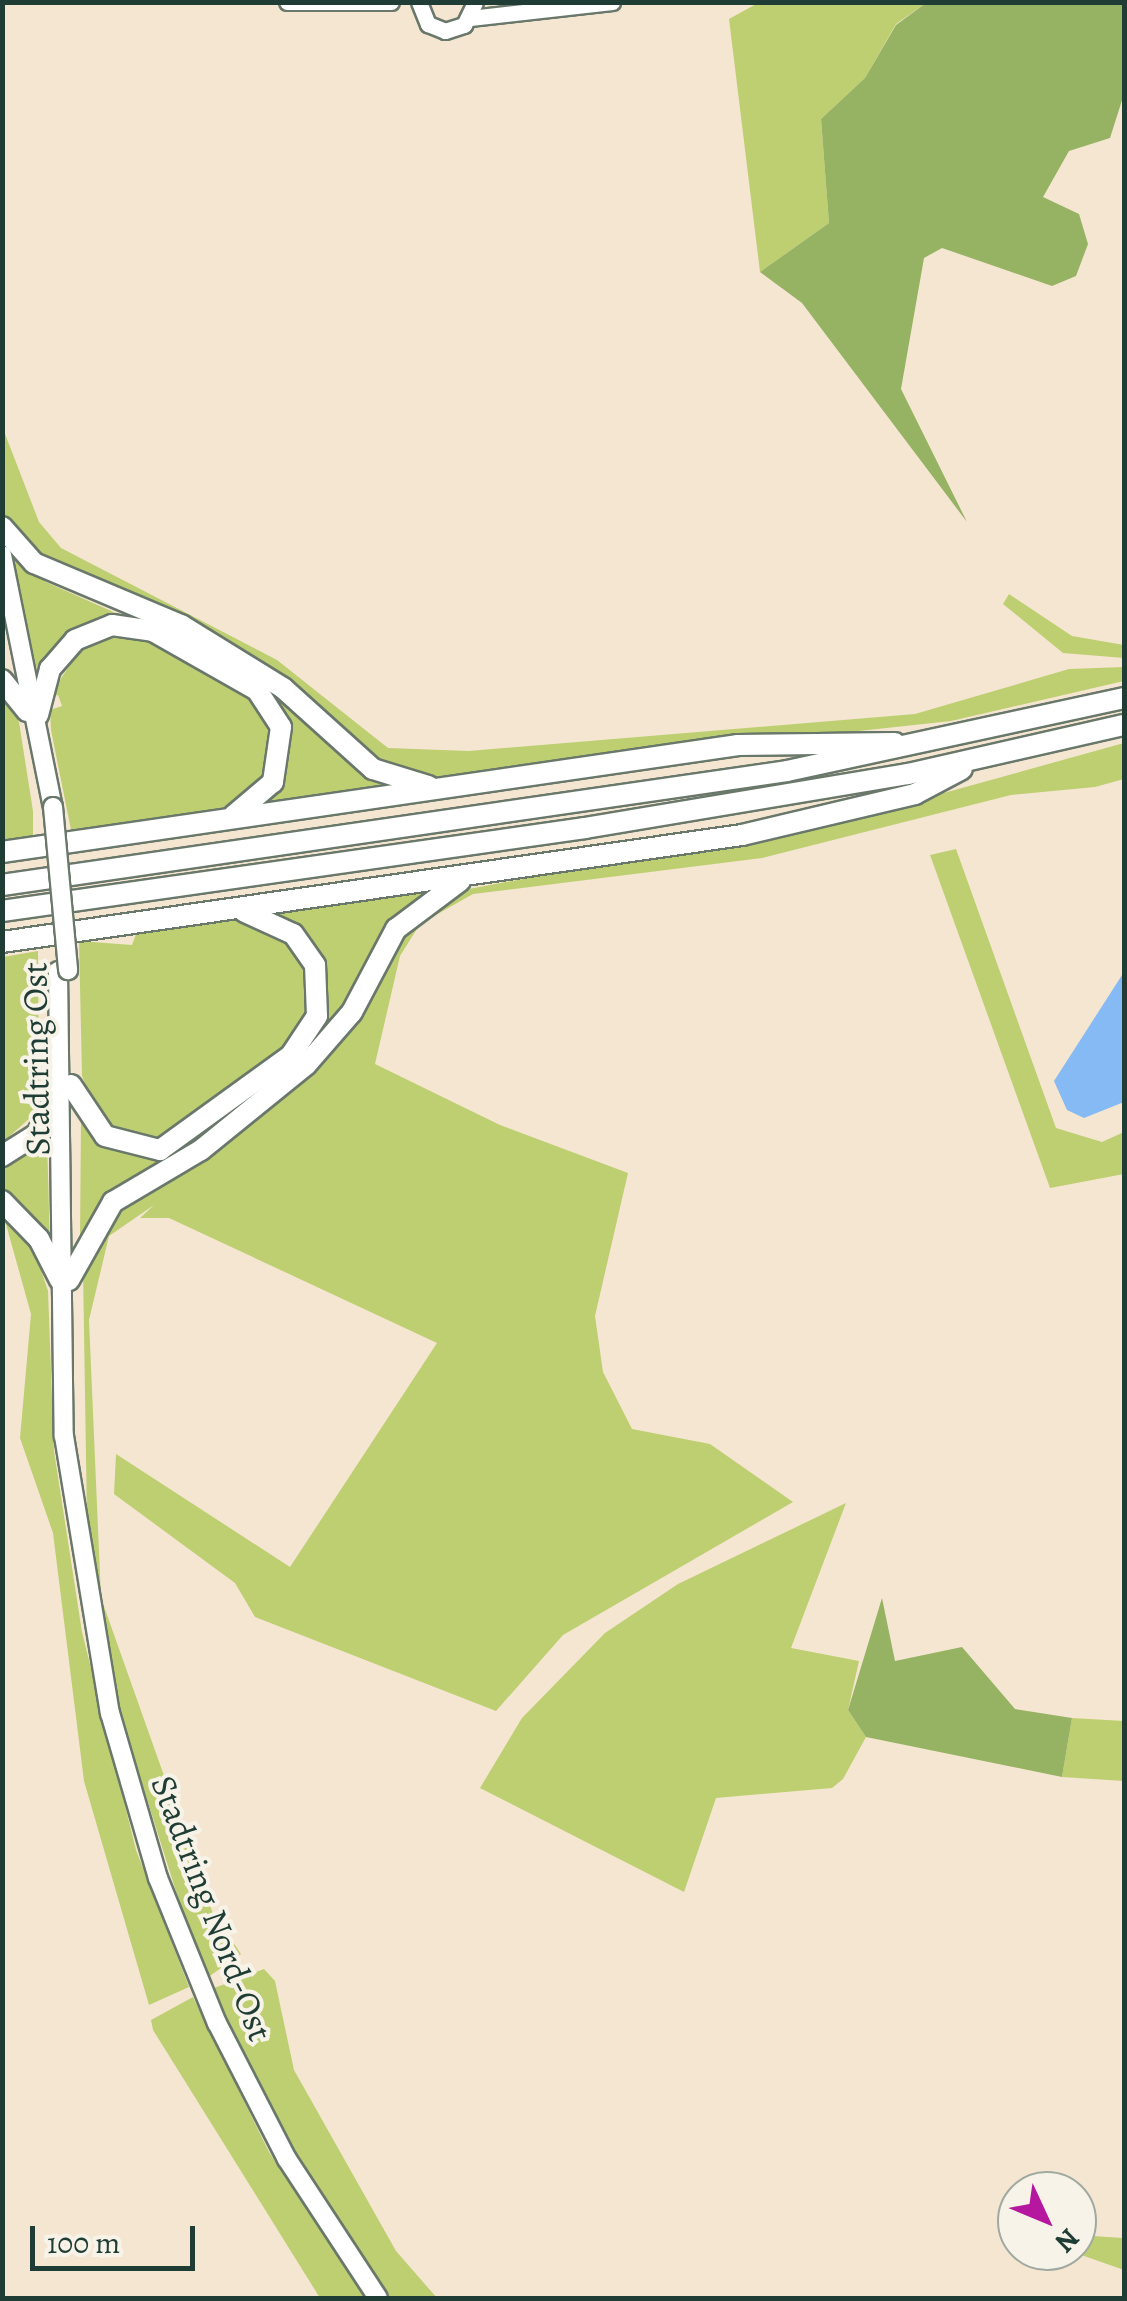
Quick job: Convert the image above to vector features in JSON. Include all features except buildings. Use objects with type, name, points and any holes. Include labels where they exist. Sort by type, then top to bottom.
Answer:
[{"type":"highway","points":[[2,527],[65,582],[145,607],[262,672],[373,769],[445,788]]},
{"type":"highway","name":"Stadtring Ost","points":[[2,555],[48,808],[63,970],[65,1280]]},
{"type":"highway","name":"Stadtring Ost","points":[[2,600],[33,713]]},
{"type":"highway","points":[[2,680],[33,713],[50,669],[92,630],[135,625],[223,668],[272,707],[283,752],[262,796],[223,820]]},
{"type":"highway","points":[[2,885],[917,746],[1124,698]]},
{"type":"highway","points":[[2,911],[585,828],[986,757],[1124,725]]},
{"type":"highway","points":[[2,852],[738,745],[845,738],[917,746]]},
{"type":"highway","points":[[2,942],[475,874],[856,810],[986,757]]},
{"type":"highway","points":[[2,1201],[39,1239],[65,1280],[113,1202],[201,1150],[306,1065],[352,1012],[403,921],[475,874]]},
{"type":"highway","points":[[2,1156],[37,1134],[66,1087],[105,1136],[160,1150],[291,1055],[317,1016],[315,965],[280,924],[228,910]]},
{"type":"highway","name":"Stadtring Nord-Ost","points":[[65,1280],[82,1567],[125,1772],[181,1940],[287,2159],[378,2298]]},
{"type":"main road","points":[[287,2],[420,9],[446,31],[472,10],[612,2]]},
{"type":"main road","points":[[370,6],[390,2]]},
{"type":"green space","points":[[758,3],[926,3],[896,24],[865,78],[821,119],[829,223],[760,272],[729,19]]},
{"type":"green space","points":[[926,3],[1124,3],[1124,94],[1110,138],[1069,151],[1043,197],[1079,214],[1088,244],[1076,276],[1052,286],[942,248],[924,258],[901,389],[967,522],[802,303],[760,272],[829,223],[821,119],[865,78],[896,25]]},
{"type":"green space","points":[[2,426],[39,522],[61,548],[277,660],[388,748],[469,751],[915,714],[1069,669],[1124,667],[1124,681],[951,721],[423,778],[379,765],[306,697],[51,570],[3,515]]},
{"type":"green space","points":[[8,546],[46,582],[264,679],[392,790],[258,807],[286,769],[278,703],[264,687],[105,620],[39,678]]},
{"type":"green space","points":[[1009,594],[1072,636],[1124,645],[1124,658],[1063,653],[1003,604]]},
{"type":"green space","points":[[110,634],[149,637],[256,698],[276,731],[268,778],[230,808],[71,830],[51,730],[50,710],[62,706],[58,695],[49,697],[82,646]]},
{"type":"green space","points":[[2,688],[19,722],[33,811],[33,838],[2,842]]},
{"type":"green space","points":[[1124,743],[1124,779],[1095,787],[1011,795],[762,858],[473,894],[420,924],[400,956],[375,1064],[500,1125],[628,1173],[595,1316],[603,1372],[632,1429],[710,1444],[793,1502],[563,1635],[496,1711],[255,1617],[235,1583],[114,1494],[116,1454],[290,1567],[437,1343],[169,1218],[140,1218],[154,1205],[109,1236],[89,1320],[101,1598],[212,1911],[241,1954],[204,1980],[116,1701],[87,1519],[83,1269],[122,1205],[301,1077],[406,927],[458,891],[857,817]]},
{"type":"green space","points":[[956,849],[1056,1128],[1102,1142],[1124,1132],[1124,1174],[1050,1188],[930,855]]},
{"type":"green space","points":[[435,887],[395,922],[324,1039],[216,1131],[95,1214],[80,1238],[81,1117],[120,1152],[172,1153],[289,1064],[326,1004],[316,951],[275,909]]},
{"type":"green space","points":[[241,919],[276,929],[308,963],[314,1001],[302,1034],[165,1142],[102,1126],[82,1076],[79,941],[132,945],[136,934]]},
{"type":"green space","points":[[38,951],[39,1110],[3,1142],[3,957]]},
{"type":"green space","points":[[47,1136],[50,1249],[3,1193],[3,1169]]},
{"type":"green space","points":[[2,1210],[32,1243],[48,1291],[54,1451],[82,1632],[136,1850],[189,1987],[149,2005],[84,1781],[53,1533],[20,1438],[31,1314]]},
{"type":"green space","points":[[846,1503],[791,1648],[859,1661],[848,1710],[866,1737],[843,1779],[832,1788],[716,1798],[684,1892],[480,1788],[522,1718],[605,1633],[678,1584]]},
{"type":"green space","points":[[882,1598],[895,1661],[962,1647],[1015,1709],[1072,1718],[1062,1777],[866,1737],[848,1710]]},
{"type":"green space","points":[[1072,1718],[1124,1721],[1124,1781],[1062,1777]]},
{"type":"green space","points":[[264,1969],[275,1981],[294,2070],[396,2251],[437,2298],[388,2298],[285,2142],[209,1990]]},
{"type":"green space","points":[[193,1997],[269,2152],[365,2298],[320,2298],[153,2030],[151,2020]]},
{"type":"green space","points":[[1097,2236],[1124,2238],[1124,2270],[1097,2260]]},
{"type":"water","points":[[1124,972],[1124,1102],[1084,1118],[1067,1110],[1054,1081]]}]
